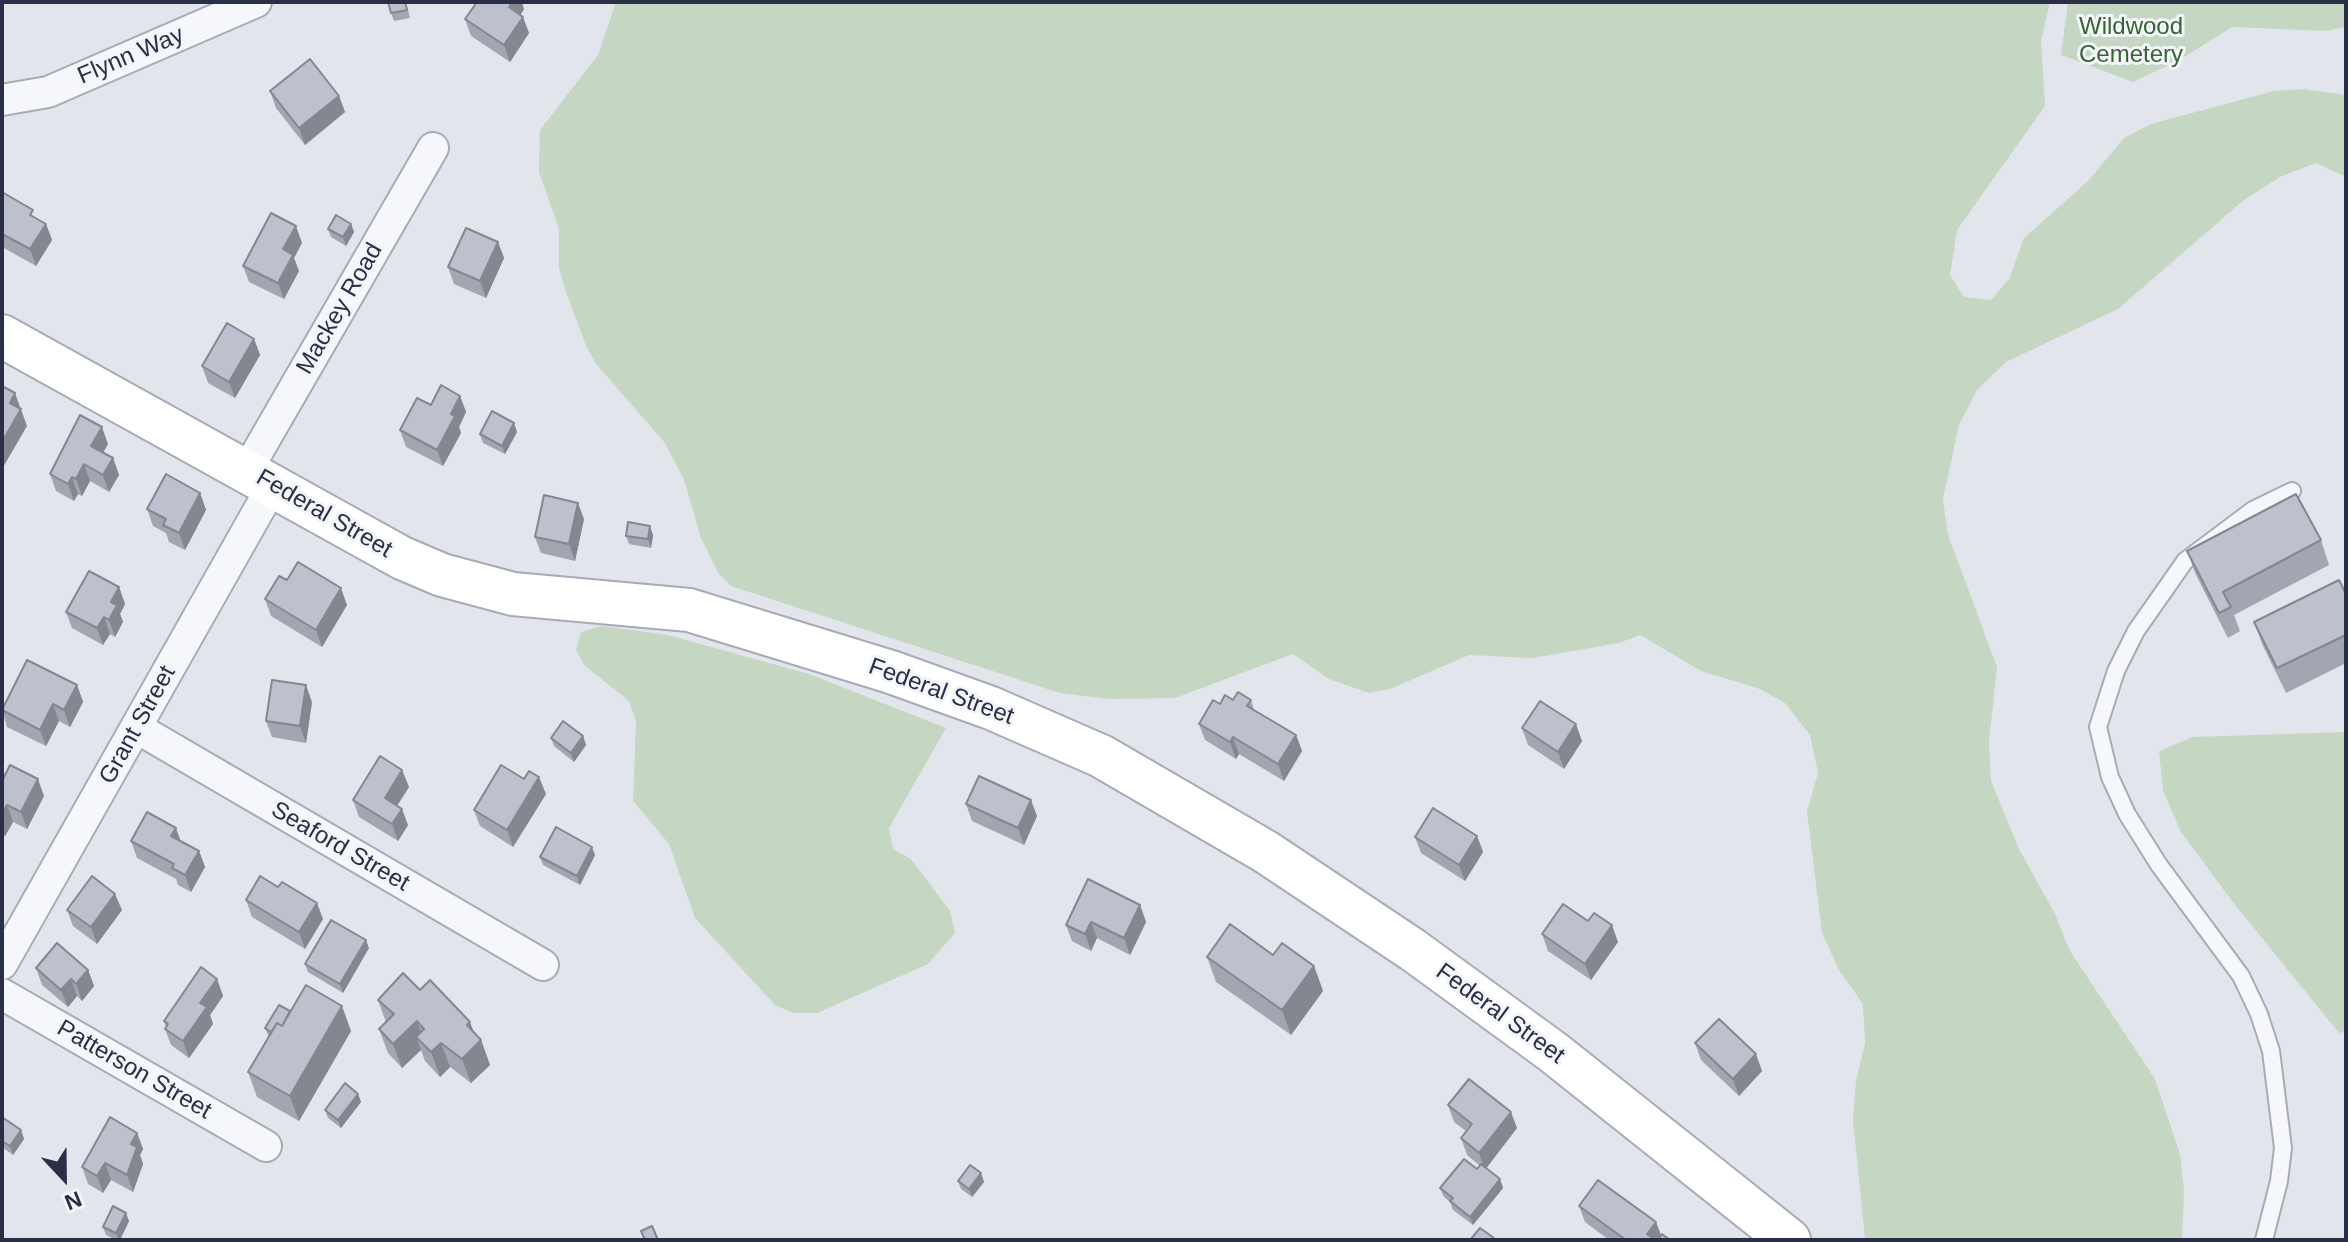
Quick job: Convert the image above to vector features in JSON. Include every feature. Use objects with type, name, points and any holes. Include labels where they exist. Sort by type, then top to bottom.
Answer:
[{"type":"street","name":"Flynn Way","points":[[2,100],[48,92],[256,2]]},
{"type":"street","name":"Mackey Road","points":[[260,478],[433,148]]},
{"type":"street","name":"Federal Street","points":[[2,336],[402,558],[442,575],[513,594],[689,610],[920,682],[991,708],[1101,756],[1266,852],[1413,950],[1553,1052],[1789,1240]]},
{"type":"street","name":"Grant Street","points":[[2,964],[137,728],[260,478]]},
{"type":"street","name":"Seaford Street","points":[[137,728],[543,965]]},
{"type":"street","name":"Patterson Street","points":[[2,994],[266,1146]]},
{"type":"lane","points":[[2264,1240],[2279,1181],[2283,1148],[2278,1083],[2263,1026],[2241,976],[2139,837],[2110,777],[2098,727],[2116,671],[2136,631],[2185,561],[2253,510],[2292,491]]},
{"type":"green space","points":[[616,2],[2050,2],[2041,41],[2045,106],[1957,230],[1950,275],[1964,297],[1991,300],[2009,279],[2024,238],[2088,181],[2124,138],[2151,124],[2274,91],[2303,89],[2346,95],[2346,177],[2316,163],[2280,177],[2244,200],[2118,309],[2006,362],[1977,390],[1959,425],[1943,499],[1948,535],[1997,667],[1989,742],[1991,781],[2019,849],[2055,914],[2070,951],[2155,1079],[2180,1154],[2184,1190],[2182,1240],[1865,1238],[1853,1120],[1856,1081],[1865,1043],[1863,1004],[1839,970],[1822,933],[1807,811],[1818,773],[1810,735],[1785,703],[1760,689],[1701,671],[1640,635],[1619,643],[1532,658],[1469,655],[1390,689],[1369,693],[1329,679],[1293,654],[1175,698],[1110,699],[1060,693],[731,586],[718,573],[701,538],[684,480],[665,443],[596,364],[586,346],[559,268],[559,229],[539,172],[540,130],[598,55]]},
{"type":"green space","name":"Wildwood Cemetery","points":[[2068,2],[2346,2],[2346,27],[2325,31],[2232,27],[2181,59],[2133,82],[2061,55]]},
{"type":"green space","points":[[602,626],[668,635],[809,674],[946,728],[889,828],[893,849],[911,859],[950,911],[955,933],[928,964],[817,1013],[794,1013],[775,1005],[695,918],[669,844],[633,801],[636,721],[629,701],[585,666],[576,650],[581,632]]},
{"type":"green space","points":[[2346,732],[2346,1031],[2339,1033],[2232,901],[2181,832],[2163,791],[2159,751],[2193,737]]},
{"type":"building","points":[[388,2],[405,2],[407,10],[391,13]]},
{"type":"building","points":[[477,2],[512,2],[509,7],[523,17],[504,45],[465,19]]},
{"type":"building","points":[[310,59],[339,96],[299,128],[270,91]]},
{"type":"building","points":[[2,192],[33,210],[30,215],[46,224],[30,249],[2,234]]},
{"type":"building","points":[[271,213],[296,226],[283,249],[293,255],[278,283],[243,266]]},
{"type":"building","points":[[336,215],[351,224],[343,237],[328,229]]},
{"type":"building","points":[[466,228],[498,242],[480,281],[448,267]]},
{"type":"building","points":[[227,323],[254,339],[229,382],[202,366]]},
{"type":"building","points":[[441,385],[460,396],[451,414],[455,416],[437,450],[400,430],[417,398],[431,405]]},
{"type":"building","points":[[2,386],[15,393],[10,403],[21,409],[2,442]]},
{"type":"building","points":[[492,411],[514,423],[502,446],[480,434]]},
{"type":"building","points":[[80,415],[102,427],[91,446],[113,458],[103,475],[84,464],[76,479],[72,477],[68,484],[50,474]]},
{"type":"building","points":[[166,474],[200,493],[179,533],[163,525],[166,519],[147,509]]},
{"type":"building","points":[[2296,494],[2321,540],[2223,592],[2231,607],[2219,613],[2187,551]]},
{"type":"building","points":[[544,495],[578,503],[569,544],[535,537]]},
{"type":"building","points":[[628,522],[650,526],[648,539],[626,536]]},
{"type":"building","points":[[298,562],[341,588],[316,630],[265,599],[279,576],[287,580]]},
{"type":"building","points":[[89,571],[119,587],[111,602],[117,605],[109,620],[104,617],[97,628],[66,612]]},
{"type":"building","points":[[2339,580],[2346,594],[2346,635],[2277,668],[2254,622]]},
{"type":"building","points":[[27,660],[77,685],[64,710],[53,704],[40,730],[2,710]]},
{"type":"building","points":[[272,680],[306,685],[300,726],[266,721]]},
{"type":"building","points":[[1238,692],[1251,700],[1247,706],[1296,735],[1278,764],[1233,737],[1230,742],[1199,724],[1213,700],[1220,704],[1225,695],[1233,700]]},
{"type":"building","points":[[1540,701],[1576,724],[1558,752],[1522,728]]},
{"type":"building","points":[[563,721],[583,736],[571,753],[551,738]]},
{"type":"building","points":[[380,756],[402,770],[385,798],[402,809],[392,824],[353,800]]},
{"type":"building","points":[[10,765],[38,779],[21,812],[7,805],[2,814],[2,781]]},
{"type":"building","points":[[501,765],[524,779],[529,771],[539,777],[507,830],[474,810]]},
{"type":"building","points":[[979,776],[1031,800],[1018,828],[966,804]]},
{"type":"building","points":[[1433,808],[1477,836],[1459,865],[1415,837]]},
{"type":"building","points":[[147,812],[176,828],[171,836],[199,851],[185,875],[172,868],[174,864],[131,841]]},
{"type":"building","points":[[556,827],[592,847],[577,876],[540,857]]},
{"type":"building","points":[[92,876],[115,894],[91,927],[67,910]]},
{"type":"building","points":[[260,876],[278,887],[282,882],[317,903],[299,932],[246,900]]},
{"type":"building","points":[[1088,879],[1140,905],[1124,938],[1091,922],[1085,934],[1066,925]]},
{"type":"building","points":[[1563,904],[1588,921],[1594,913],[1612,925],[1585,964],[1542,934]]},
{"type":"building","points":[[331,920],[366,940],[340,984],[305,964]]},
{"type":"building","points":[[1230,924],[1273,955],[1282,943],[1314,966],[1282,1010],[1207,957]]},
{"type":"building","points":[[57,943],[88,970],[76,984],[71,979],[61,990],[36,968]]},
{"type":"building","points":[[201,967],[217,979],[200,1003],[207,1007],[183,1041],[165,1029],[168,1024],[164,1021]]},
{"type":"building","points":[[403,973],[420,990],[430,980],[470,1022],[467,1025],[481,1040],[462,1059],[441,1043],[431,1052],[416,1037],[424,1029],[417,1021],[393,1044],[379,1029],[394,1014],[378,1000]]},
{"type":"building","points":[[306,985],[342,1006],[290,1096],[248,1072],[277,1023],[282,1026]]},
{"type":"building","points":[[279,1005],[290,1011],[282,1026],[277,1023],[271,1032],[265,1028]]},
{"type":"building","points":[[1719,1019],[1756,1054],[1733,1079],[1695,1043]]},
{"type":"building","points":[[1469,1079],[1511,1112],[1479,1153],[1461,1138],[1472,1124],[1448,1105]]},
{"type":"building","points":[[345,1083],[358,1094],[338,1120],[325,1110]]},
{"type":"building","points":[[2,1117],[21,1130],[10,1146],[2,1141]]},
{"type":"building","points":[[110,1117],[137,1133],[131,1144],[137,1147],[127,1175],[105,1163],[97,1176],[82,1167]]},
{"type":"building","points":[[1464,1159],[1477,1169],[1481,1164],[1500,1179],[1470,1217],[1440,1188]]},
{"type":"building","points":[[970,1165],[981,1173],[969,1189],[958,1181]]},
{"type":"building","points":[[1598,1180],[1656,1222],[1647,1234],[1655,1240],[1626,1240],[1579,1206]]},
{"type":"building","points":[[113,1206],[126,1213],[116,1233],[103,1227]]},
{"type":"building","points":[[652,1226],[658,1240],[645,1240],[641,1231]]},
{"type":"building","points":[[1480,1228],[1494,1238],[1470,1240]]}]
